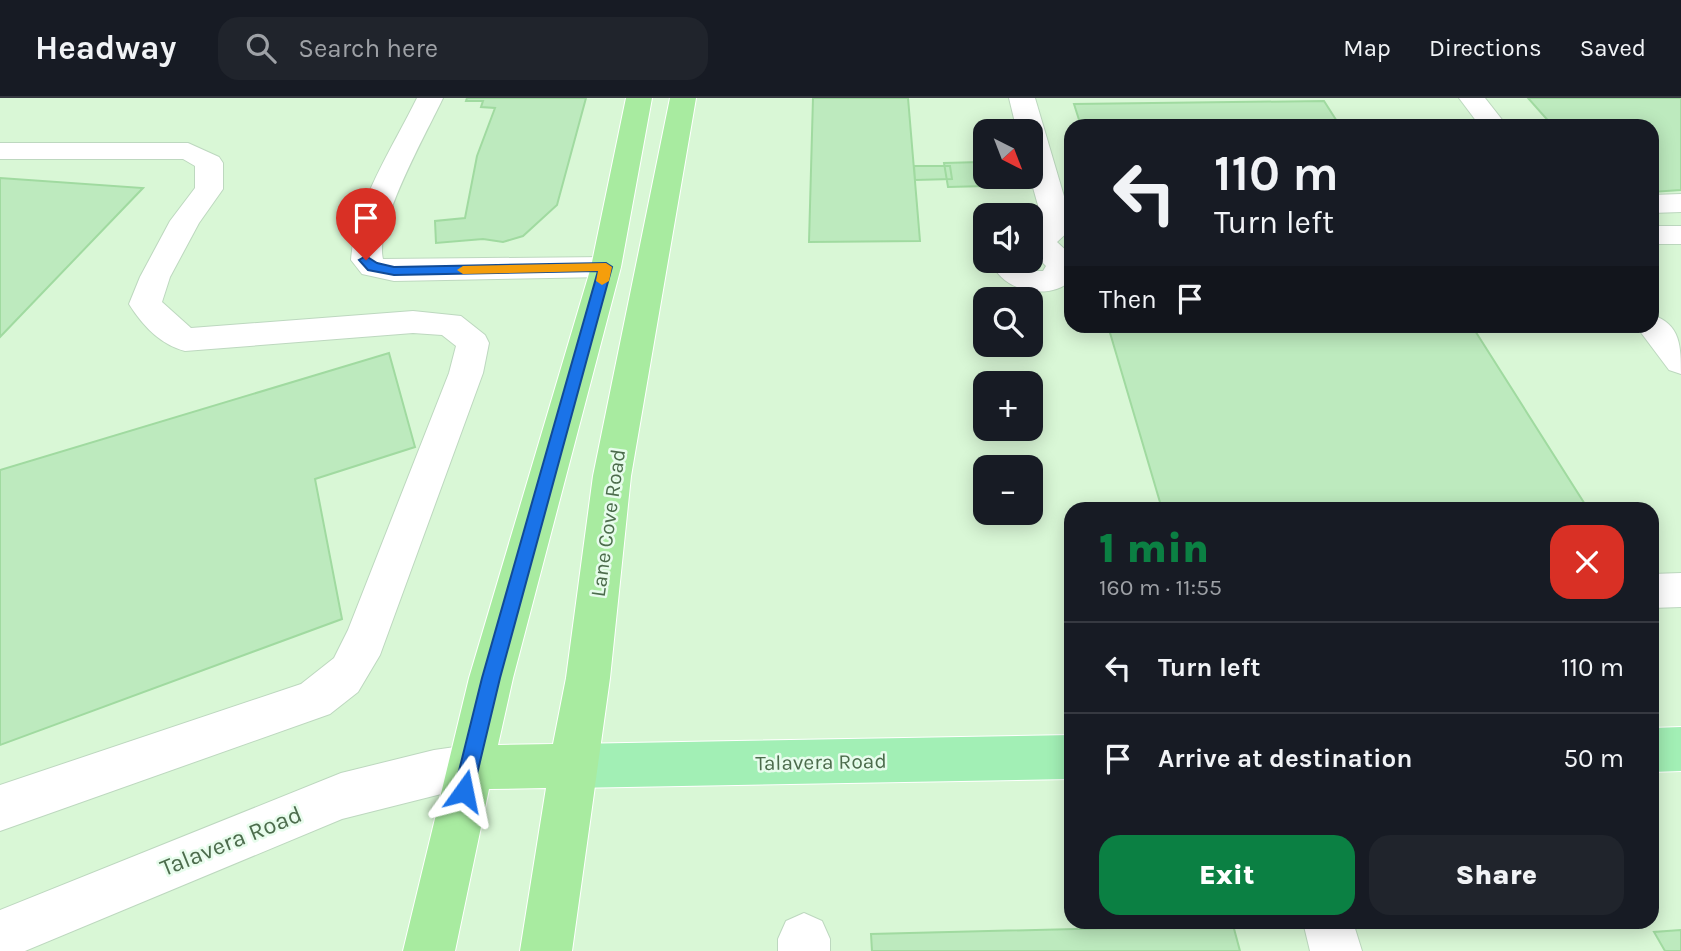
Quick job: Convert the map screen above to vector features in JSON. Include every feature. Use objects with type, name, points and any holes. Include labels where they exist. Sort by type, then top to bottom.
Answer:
[{"type":"highway","points":[[429,951],[469,767],[606,267],[639,98]]},
{"type":"highway","name":"Lane Cove Road","points":[[546,951],[572,765],[588,678],[612,476],[683,98]]},
{"type":"highway","points":[[469,767],[572,765]]},
{"type":"main road","points":[[1659,750],[1681,749]]},
{"type":"main road","name":"Talavera Road","points":[[572,765],[1064,757]]},
{"type":"street","points":[[430,98],[376,209],[367,241],[366,260],[373,267],[394,271],[606,267]]},
{"type":"street","points":[[1021,98],[1027,119]]},
{"type":"street","points":[[1472,98],[1488,119]]},
{"type":"street","points":[[0,151],[188,151],[209,163],[209,190],[185,221],[155,277],[145,304],[165,326],[185,340],[413,323],[450,324],[473,343],[466,373],[369,630],[358,658],[343,682],[314,700],[0,808]]},
{"type":"street","points":[[1043,176],[1058,226],[1043,237]]},
{"type":"street","points":[[1659,204],[1681,204]]},
{"type":"street","points":[[1659,235],[1681,235]]},
{"type":"street","points":[[1013,273],[1042,281],[1058,275],[1064,265]]},
{"type":"street","points":[[1658,333],[1681,362]]},
{"type":"street","points":[[1659,591],[1681,590]]},
{"type":"street","name":"Talavera Road","points":[[0,936],[341,796],[434,772],[469,767]]},
{"type":"street","points":[[1330,929],[1336,951]]},
{"type":"shaded area","points":[[0,98],[1681,98],[1681,951],[0,951]]},
{"type":"building","points":[[467,98],[586,98],[557,205],[523,236],[503,242],[483,239],[436,243],[435,221],[465,218],[477,156],[495,108],[481,107],[483,101],[466,101]]},
{"type":"building","points":[[813,98],[908,98],[920,241],[809,242]]},
{"type":"building","points":[[1528,98],[1681,98],[1681,190],[1659,192],[1659,119],[1547,119]]},
{"type":"building","points":[[1324,101],[1336,119],[1079,119],[1074,104]]},
{"type":"building","points":[[973,162],[973,186],[948,187],[944,163]]},
{"type":"building","points":[[914,166],[950,166],[952,179],[915,180]]},
{"type":"building","points":[[0,178],[143,188],[0,337]]},
{"type":"building","points":[[1110,333],[1476,333],[1584,502],[1160,502]]},
{"type":"building","points":[[389,353],[415,447],[315,479],[342,619],[0,745],[0,470]]},
{"type":"building","points":[[1072,929],[1234,929],[1240,951],[872,951],[871,934]]},
{"type":"building","points":[[1681,930],[1681,951],[1665,951],[1654,932]]},
{"type":"slow traffic","points":[[463,270],[606,267],[602,281]]},
{"type":"route","points":[[366,260],[373,267],[394,271],[606,267],[491,678],[464,791]]}]
